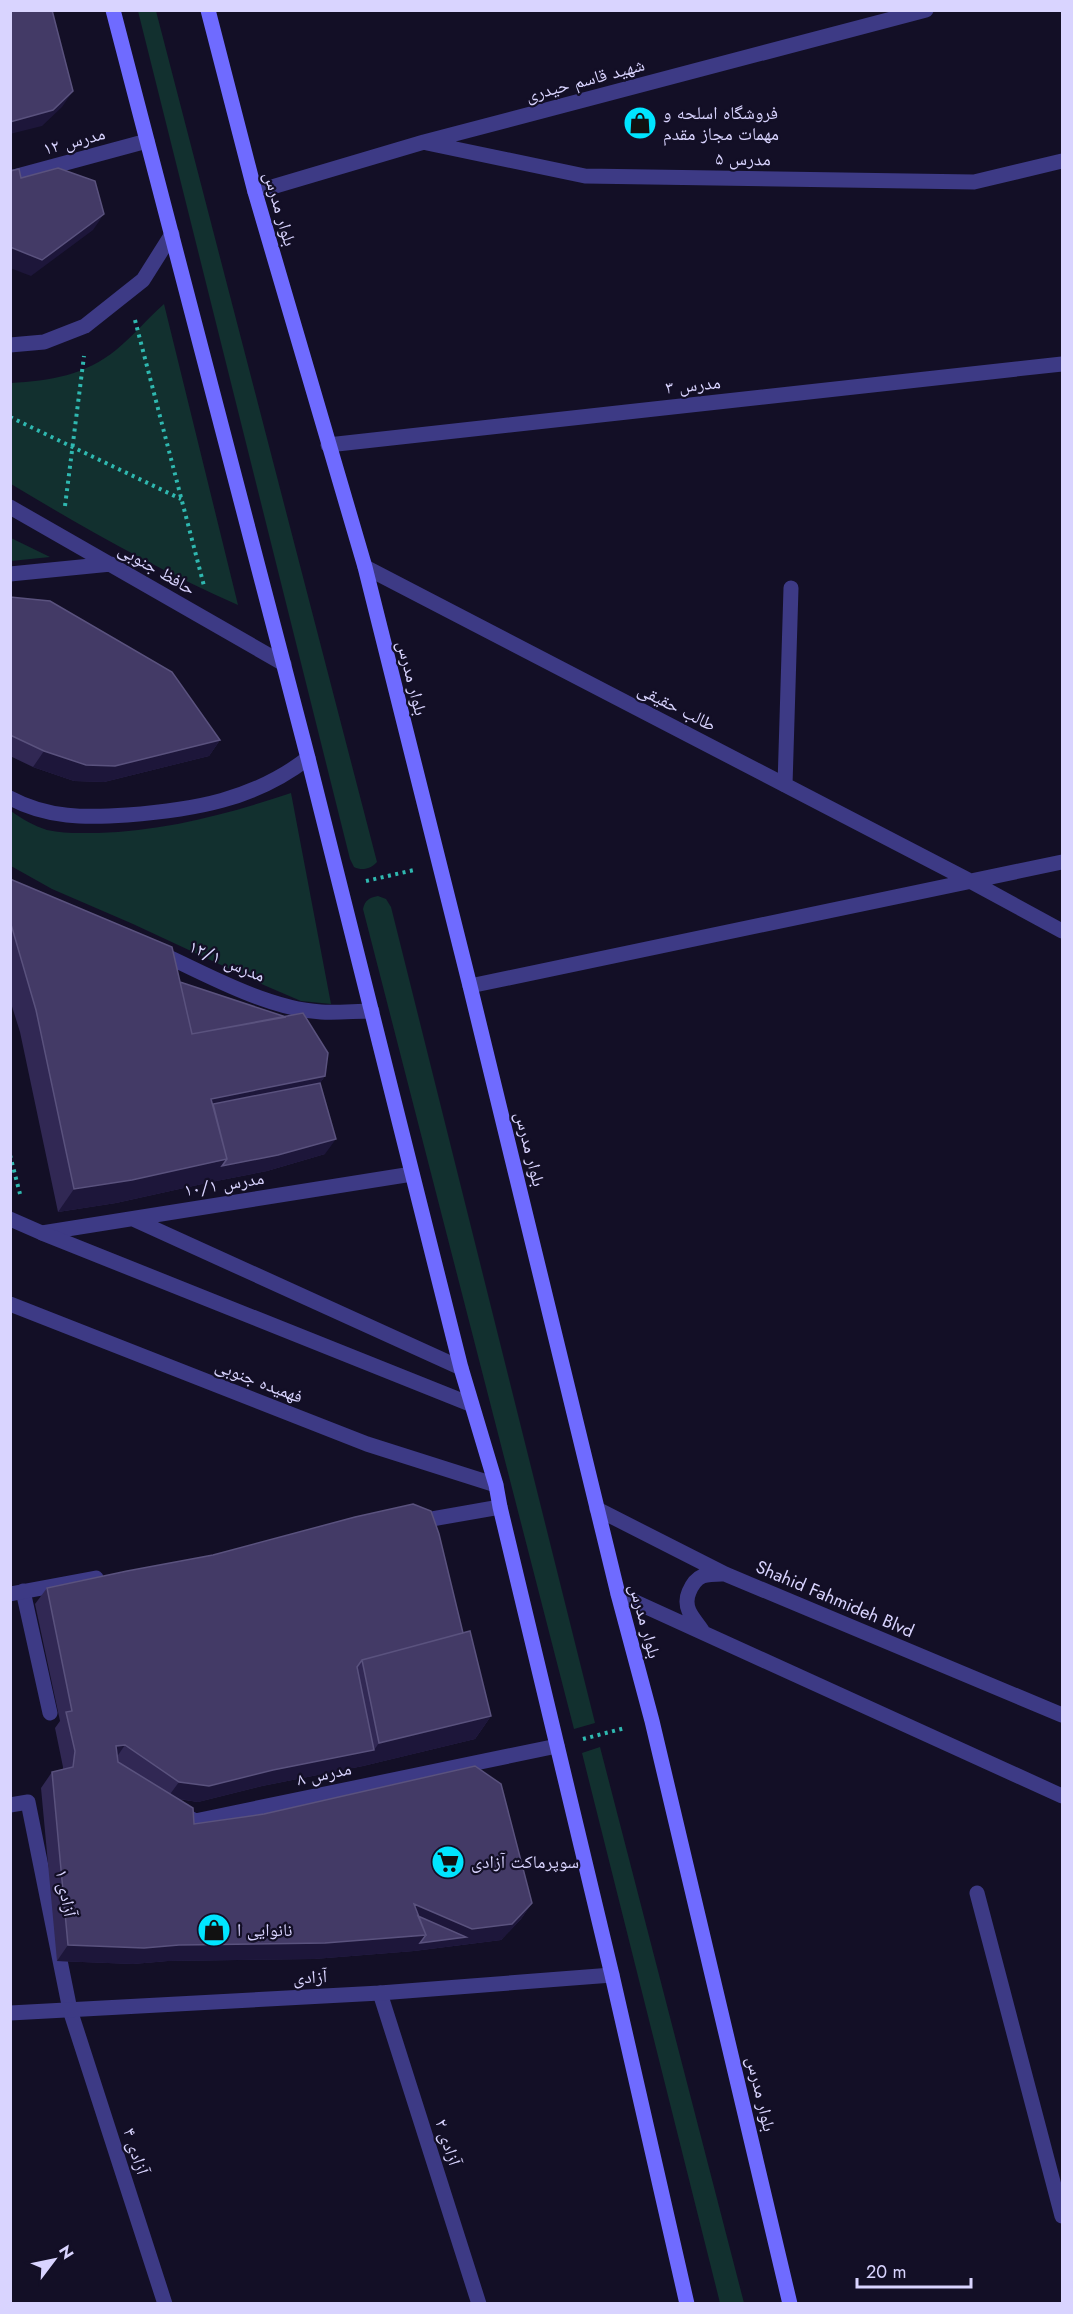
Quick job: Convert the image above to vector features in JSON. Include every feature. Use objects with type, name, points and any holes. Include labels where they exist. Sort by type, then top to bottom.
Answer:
[{"type":"main road","points":[[113,10],[341,886],[470,1404],[496,1485],[687,2304]]},
{"type":"main road","name":"بلوار مدرس","points":[[208,10],[255,192],[365,567],[618,1594],[652,1721],[790,2304]]},
{"type":"street","name":"شهید قاسم حیدری","points":[[255,192],[424,142],[926,10]]},
{"type":"street","name":"مدرس ۱۲","points":[[10,178],[147,141]]},
{"type":"street","name":"مدرس ۵","points":[[424,142],[585,176],[974,182],[1062,161]]},
{"type":"street","points":[[10,345],[44,342],[85,326],[143,280],[172,234]]},
{"type":"street","name":"مدرس ۳","points":[[328,445],[1062,364]]},
{"type":"street","name":"حافظ جنوبی","points":[[10,507],[284,664]]},
{"type":"street","points":[[10,574],[111,564]]},
{"type":"street","name":"طالب حقیقی","points":[[365,567],[1062,931]]},
{"type":"street","points":[[785,785],[791,588]]},
{"type":"street","points":[[10,798],[46,813],[80,817],[153,813],[201,807],[268,783],[308,758]]},
{"type":"street","points":[[470,986],[1062,862]]},
{"type":"street","name":"مدرس ۱۲/۱","points":[[144,946],[227,984],[284,1005],[320,1012],[372,1011]]},
{"type":"street","name":"مدرس ۱۰/۱","points":[[42,1233],[412,1174]]},
{"type":"street","points":[[10,1219],[470,1404]]},
{"type":"street","points":[[133,1219],[461,1368]]},
{"type":"street","name":"فهمیده جنوبی","points":[[10,1304],[367,1444],[496,1485]]},
{"type":"street","points":[[395,1526],[500,1507]]},
{"type":"street","name":"Shahid Fahmideh Blvd","points":[[597,1509],[725,1574],[1062,1715]]},
{"type":"street","points":[[703,1632],[690,1612],[686,1600],[690,1589],[696,1579],[708,1574],[725,1574]]},
{"type":"street","points":[[50,1713],[17,1593],[116,1575]]},
{"type":"street","points":[[618,1594],[1062,1796]]},
{"type":"street","name":"مدرس ۸","points":[[167,1804],[195,1821],[557,1746]]},
{"type":"street","name":"آزادی ۱","points":[[10,1806],[28,1802],[70,2010]]},
{"type":"street","points":[[976,1893],[1062,2216]]},
{"type":"street","name":"آزادی","points":[[10,2013],[380,1993],[612,1975]]},
{"type":"street","name":"آزادی ۲","points":[[380,1993],[479,2304]]},
{"type":"street","name":"آزادی ۴","points":[[70,2010],[165,2304]]},
{"type":"path","points":[[137,328],[205,591]]},
{"type":"path","points":[[64,515],[83,370]]},
{"type":"path","points":[[10,417],[182,500]]},
{"type":"path","points":[[341,886],[438,865]]},
{"type":"path","points":[[557,1746],[652,1721]]},
{"type":"green space","points":[[138,11],[156,11],[377,862],[366,869],[354,867],[350,859]]},
{"type":"green space","points":[[164,304],[238,605],[123,548],[11,484],[11,383],[40,381],[66,375],[104,359]]},
{"type":"green space","points":[[11,538],[50,557],[11,561]]},
{"type":"green space","points":[[291,793],[331,1004],[301,1001],[266,986],[52,889],[11,866],[11,811],[47,830],[66,833],[123,832],[196,820]]},
{"type":"green space","points":[[378,896],[386,899],[391,907],[595,1723],[574,1729],[363,909],[368,900]]},
{"type":"green space","points":[[600,1747],[744,2303],[720,2303],[582,1753]]},
{"type":"building","points":[[10,10],[52,10],[73,91],[53,110],[10,122]]},
{"type":"building","points":[[58,168],[95,181],[104,214],[42,260],[10,247],[10,171],[19,169],[21,178]]},
{"type":"building","points":[[10,597],[50,601],[172,672],[220,740],[115,766],[86,765],[44,751],[10,735]]},
{"type":"building","points":[[10,879],[172,947],[192,1034],[303,1013],[328,1053],[325,1076],[211,1099],[227,1159],[132,1180],[74,1189],[36,1010],[10,921]]},
{"type":"building","points":[[180,982],[286,1017],[192,1034]]},
{"type":"building","points":[[320,1083],[336,1139],[278,1155],[222,1166],[227,1159],[213,1104]]},
{"type":"building","points":[[413,1504],[431,1511],[439,1534],[463,1633],[362,1660],[357,1667],[374,1750],[273,1770],[209,1786],[179,1782],[125,1745],[116,1746],[118,1762],[193,1808],[194,1824],[264,1814],[475,1766],[501,1784],[532,1903],[512,1924],[472,1929],[414,1904],[426,1935],[325,1943],[179,1945],[144,1948],[68,1945],[52,1772],[73,1767],[75,1751],[66,1712],[72,1711],[47,1588],[213,1555]]},
{"type":"building","points":[[470,1631],[491,1716],[379,1743],[362,1660]]},
{"type":"building","points":[[418,1916],[466,1937],[420,1943],[426,1935]]},
{"type":"place","name":"فروشگاه اسلحه و مهمات مجاز مقدم","points":[[640,123]]},
{"type":"place","name":"سوپرماکت آزادی","points":[[448,1862]]},
{"type":"place","name":"نانوایی ا","points":[[214,1930]]}]
